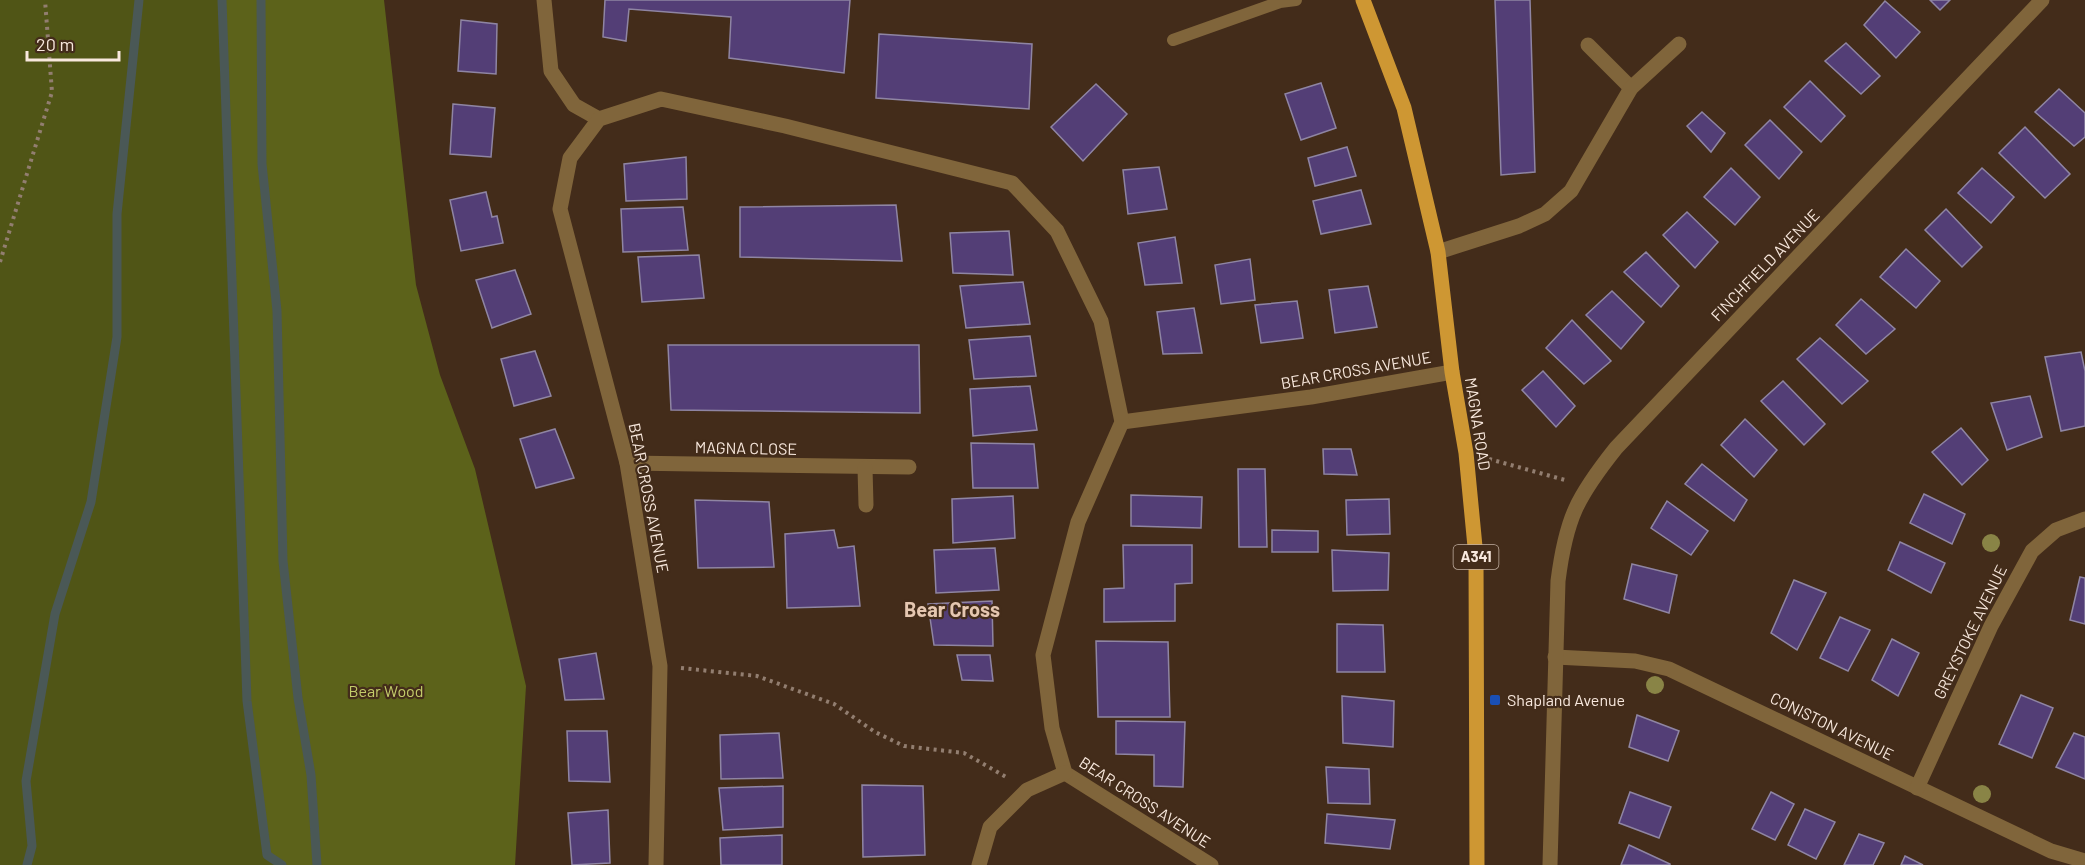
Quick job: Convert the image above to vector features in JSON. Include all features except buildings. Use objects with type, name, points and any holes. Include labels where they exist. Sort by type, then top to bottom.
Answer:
[{"type":"main road","name":"MAGNA ROAD","points":[[1363,0],[1404,108],[1438,252],[1452,372],[1466,453],[1476,557],[1478,865]]},
{"type":"street","points":[[544,0],[550,71],[574,105],[599,119],[661,99],[785,126],[1012,183],[1057,231],[1101,321],[1122,422]]},
{"type":"street","name":"FINCHFIELD AVENUE","points":[[1555,657],[1558,581],[1563,543],[1572,514],[1586,486],[1616,448],[2042,0]]},
{"type":"street","points":[[1438,252],[1519,226],[1545,214],[1571,191],[1631,88],[1679,44]]},
{"type":"street","points":[[1588,45],[1631,88]]},
{"type":"street","name":"BEAR CROSS AVENUE","points":[[599,119],[570,158],[560,209],[627,463],[660,666],[656,865]]},
{"type":"street","name":"BEAR CROSS AVENUE","points":[[1211,865],[1065,773],[1052,728],[1043,655],[1078,522],[1122,422],[1311,397],[1452,372]]},
{"type":"street","name":"MAGNA CLOSE","points":[[627,463],[909,467]]},
{"type":"street","points":[[864,468],[866,505]]},
{"type":"street","name":"GREYSTOKE AVENUE","points":[[1917,788],[1996,615],[2032,551],[2056,530],[2085,519]]},
{"type":"street","points":[[1550,865],[1555,657]]},
{"type":"street","name":"CONISTON AVENUE","points":[[1555,657],[1635,661],[1669,669],[2051,851],[2085,861]]},
{"type":"street","points":[[979,865],[990,827],[1027,790],[1065,773]]},
{"type":"lane","points":[[1173,40],[1280,2],[1296,0]]},
{"type":"path","points":[[0,262],[52,92],[45,0]]},
{"type":"path","points":[[1466,453],[1586,486]]},
{"type":"path","points":[[660,666],[757,676],[834,704],[875,732],[904,746],[964,753],[1027,790]]},
{"type":"green space","points":[[0,0],[222,0],[247,701],[267,855],[282,865],[0,865]]},
{"type":"green space","name":"Bear Wood","points":[[222,0],[384,0],[416,285],[440,375],[475,469],[526,686],[515,865],[282,865],[267,855],[247,701]]},
{"type":"waterway","points":[[27,865],[32,846],[26,781],[55,614],[91,502],[117,337],[117,214],[139,0]]},
{"type":"waterway","points":[[222,0],[247,701],[267,855],[282,865]]},
{"type":"waterway","points":[[261,0],[262,164],[277,311],[283,561],[298,698],[311,775],[317,865]]},
{"type":"place","name":"Shapland Avenue","points":[[1495,700]]},
{"type":"district","name":"Bear Cross","points":[[952,610]]}]
